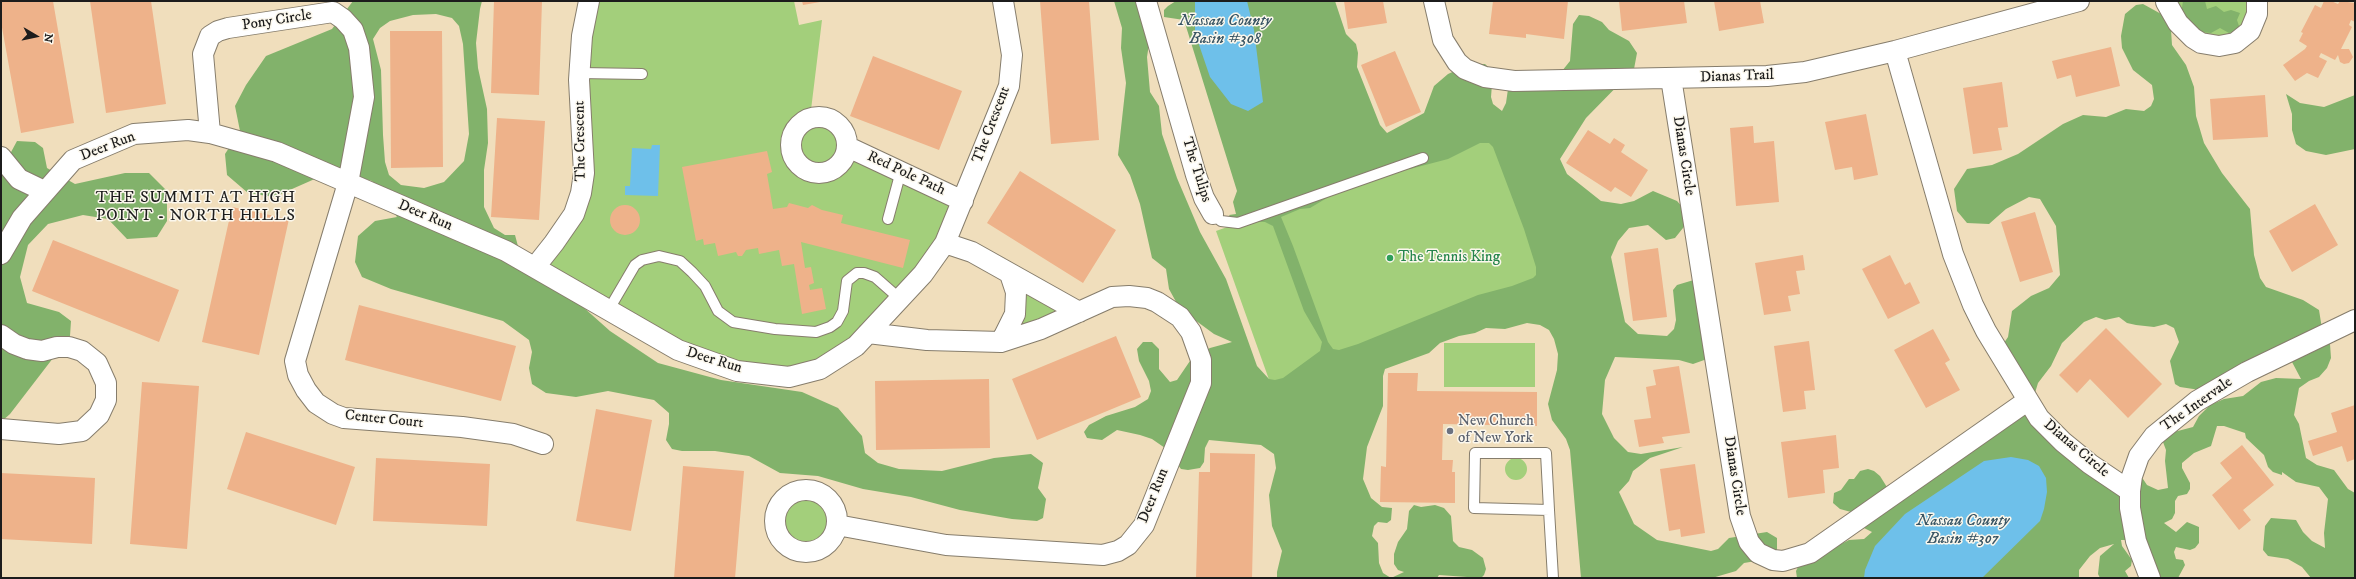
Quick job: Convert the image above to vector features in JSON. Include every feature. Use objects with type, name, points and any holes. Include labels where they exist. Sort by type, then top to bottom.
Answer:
[{"type":"street","name":"The Crescent","points":[[535,267],[574,214],[581,193],[584,173],[580,73],[582,36],[589,1]]},
{"type":"street","name":"The Crescent","points":[[945,243],[1009,86],[1012,55],[1003,1]]},
{"type":"street","name":"The Tulips","points":[[1146,1],[1196,175],[1204,198],[1213,214]]},
{"type":"street","name":"Dianas Trail","points":[[1434,1],[1440,32],[1448,49],[1465,69],[1485,77],[1509,81],[1788,75],[1895,51],[2079,1]]},
{"type":"street","points":[[2164,1],[2178,23],[2193,38],[2201,43],[2219,46],[2235,43],[2250,30],[2257,14],[2257,1]]},
{"type":"street","name":"Pony Circle","points":[[210,133],[203,54],[210,36],[218,31],[228,28],[333,12],[353,30],[359,48],[363,79],[364,97],[348,183]]},
{"type":"street","name":"Dianas Circle","points":[[1895,51],[1957,268],[1986,331],[2027,401],[2039,418],[2063,442],[2090,464],[2130,491]]},
{"type":"street","name":"Dianas Circle","points":[[1671,78],[1740,516],[1749,542],[1758,553],[1773,560],[1783,560],[1810,553],[2027,401]]},
{"type":"street","name":"Deer Run","points":[[1,254],[22,218],[44,191],[73,160],[134,134],[188,130],[210,133],[277,152],[506,251],[678,350],[737,371],[789,377],[820,369],[845,354],[868,333],[900,299],[945,243]]},
{"type":"street","name":"Red Pole Path","points":[[848,147],[963,201]]},
{"type":"street","points":[[1,157],[18,179],[44,191]]},
{"type":"street","name":"Center Court","points":[[348,183],[295,361],[298,375],[306,390],[322,408],[344,418],[462,427],[513,434],[543,444]]},
{"type":"street","points":[[945,243],[972,252],[1079,312]]},
{"type":"street","points":[[1001,342],[1015,314],[1016,292],[1010,274]]},
{"type":"street","name":"Deer Run","points":[[837,525],[946,544],[1103,555],[1118,552],[1128,545],[1144,525],[1183,423],[1196,400],[1201,383],[1201,360],[1191,332],[1180,317],[1157,302],[1129,296],[1112,298],[1041,329],[1001,342],[927,340],[868,333]]},
{"type":"street","name":"The Intervale","points":[[2150,578],[2136,541],[2130,508],[2130,491],[2132,476],[2139,456],[2154,436],[2174,418],[2247,372],[2355,320]]},
{"type":"street","points":[[1,334],[14,344],[27,349],[42,351],[57,347],[69,347],[82,351],[97,363],[106,383],[106,400],[99,415],[82,431],[59,434],[1,429]]},
{"type":"lane","points":[[580,73],[642,74]]},
{"type":"lane","name":"The Tulips","points":[[1213,214],[1221,221],[1238,223],[1423,158]]},
{"type":"lane","points":[[888,219],[901,172]]},
{"type":"lane","points":[[608,311],[635,265],[649,257],[659,256],[680,261],[705,286],[718,311],[733,322],[775,330],[816,332],[830,327],[837,322],[843,311],[847,281],[857,273],[864,272],[875,277],[900,299]]},
{"type":"lane","points":[[1549,510],[1474,508],[1475,453],[1546,453],[1553,578]]},
{"type":"green space","points":[[353,1],[482,1],[476,43],[478,68],[487,109],[488,143],[484,170],[484,207],[494,228],[505,235],[515,235],[519,250],[610,331],[658,363],[721,380],[802,392],[838,408],[862,436],[865,453],[878,463],[899,469],[942,471],[994,458],[1031,454],[1043,463],[1038,488],[1046,499],[1043,518],[1037,521],[1012,519],[960,510],[911,497],[863,489],[818,476],[780,473],[749,456],[715,451],[682,451],[672,449],[666,440],[669,424],[669,413],[654,400],[608,391],[576,397],[546,393],[532,384],[529,368],[532,352],[529,340],[503,321],[391,289],[362,277],[355,262],[358,236],[375,221],[397,217],[372,181],[335,170],[274,197],[248,193],[227,175],[225,154],[240,131],[235,106],[246,85],[266,56],[332,29]],"holes":[[[436,14],[452,18],[459,26],[463,44],[469,134],[464,161],[444,182],[424,188],[401,185],[389,175],[385,162],[381,70],[373,39],[380,28],[390,21],[413,15]]]},
{"type":"green space","points":[[589,1],[794,1],[799,25],[822,20],[810,118],[826,117],[835,121],[842,128],[848,147],[963,201],[945,243],[820,369],[737,371],[535,267],[574,214]]},
{"type":"green space","points":[[1114,1],[1140,1],[1149,44],[1147,57],[1150,92],[1159,106],[1162,134],[1177,178],[1200,232],[1226,279],[1257,366],[1269,379],[1275,380],[1283,378],[1320,351],[1322,342],[1304,311],[1273,226],[1265,222],[1243,221],[1231,218],[1229,215],[1236,214],[1233,202],[1237,191],[1184,20],[1164,17],[1164,10],[1168,6],[1176,1],[1335,1],[1346,34],[1356,44],[1358,53],[1357,67],[1380,125],[1387,133],[1424,113],[1434,86],[1448,74],[1468,65],[1485,64],[1493,72],[1491,97],[1493,104],[1502,111],[1506,103],[1508,89],[1549,70],[1562,71],[1570,61],[1573,24],[1579,15],[1589,16],[1602,22],[1609,30],[1629,41],[1637,53],[1634,69],[1586,118],[1560,159],[1567,174],[1601,201],[1621,204],[1634,201],[1653,191],[1677,201],[1686,211],[1687,223],[1675,238],[1666,240],[1648,225],[1629,228],[1618,241],[1611,257],[1625,322],[1638,334],[1667,336],[1674,329],[1676,320],[1673,290],[1677,285],[1697,279],[1707,359],[1693,364],[1679,360],[1615,357],[1605,380],[1602,414],[1614,438],[1628,452],[1641,454],[1683,447],[1650,458],[1633,471],[1629,481],[1619,492],[1634,524],[1657,540],[1711,551],[1718,549],[1729,538],[1767,532],[1777,538],[1777,553],[1762,560],[1744,563],[1736,571],[1712,578],[1581,578],[1570,450],[1566,439],[1552,420],[1548,404],[1557,370],[1558,354],[1554,339],[1549,330],[1540,325],[1527,323],[1505,329],[1486,328],[1475,333],[1459,336],[1440,343],[1429,353],[1385,369],[1383,376],[1383,406],[1367,447],[1363,479],[1371,498],[1382,507],[1392,508],[1391,520],[1387,523],[1378,522],[1374,526],[1372,536],[1378,543],[1379,563],[1383,573],[1391,578],[1277,578],[1282,551],[1272,526],[1269,495],[1276,468],[1274,454],[1261,445],[1209,440],[1205,448],[1204,462],[1200,468],[1188,470],[1181,469],[1165,448],[1152,439],[1140,435],[1117,430],[1102,440],[1087,438],[1084,432],[1089,425],[1106,416],[1135,407],[1148,399],[1151,391],[1149,381],[1139,361],[1137,349],[1143,342],[1152,342],[1159,349],[1159,369],[1170,382],[1177,380],[1192,358],[1210,348],[1232,342],[1214,334],[1180,309],[1169,289],[1166,269],[1152,258],[1140,204],[1130,175],[1118,155],[1126,83],[1121,48],[1122,28]],"holes":[[[1480,143],[1489,143],[1493,147],[1524,229],[1536,267],[1536,275],[1533,278],[1512,286],[1478,295],[1358,344],[1339,350],[1333,349],[1328,342],[1281,217],[1300,209],[1310,208],[1332,195],[1404,168],[1410,169],[1448,159]]]},
{"type":"green space","points":[[2167,1],[2257,1],[2255,22],[2210,45]]},
{"type":"green space","points":[[2183,1],[2205,1],[2207,9],[2216,6],[2224,12],[2231,10],[2240,13],[2237,20],[2239,26],[2238,31],[2229,33],[2220,28],[2211,33],[2201,32],[2181,14]]},
{"type":"green space","points":[[2143,4],[2163,15],[2171,30],[2172,45],[2186,65],[2194,87],[2196,116],[2204,143],[2222,173],[2250,209],[2254,255],[2260,278],[2266,287],[2303,300],[2319,310],[2323,335],[2330,344],[2331,358],[2327,368],[2319,377],[2309,381],[2299,388],[2294,415],[2299,424],[2306,458],[2317,465],[2334,470],[2348,489],[2355,493],[2355,578],[2311,578],[2302,567],[2288,559],[2268,556],[2263,550],[2265,526],[2271,518],[2296,520],[2303,532],[2312,541],[2325,548],[2324,533],[2328,499],[2319,487],[2296,482],[2282,472],[2282,475],[2273,472],[2268,467],[2264,455],[2246,438],[2245,433],[2224,426],[2217,426],[2211,446],[2194,453],[2182,463],[2182,468],[2190,483],[2190,489],[2187,494],[2178,496],[2175,501],[2175,513],[2172,519],[2164,523],[2176,532],[2187,522],[2199,527],[2199,543],[2195,548],[2190,550],[2176,547],[2174,552],[2176,559],[2183,560],[2185,565],[2178,578],[2144,578],[2131,541],[2121,540],[2122,546],[2132,560],[2131,566],[2125,571],[2129,578],[2100,578],[2098,574],[2100,556],[2114,544],[2100,548],[2090,556],[2079,570],[2079,578],[1797,578],[1796,571],[1807,549],[1837,546],[1849,540],[1864,539],[1872,532],[1864,528],[1851,512],[1840,509],[1833,503],[1834,493],[1841,490],[1849,479],[1854,479],[1860,471],[1868,469],[1874,471],[1880,476],[1890,492],[2015,401],[2009,384],[1999,372],[1995,356],[2008,337],[2012,311],[2031,296],[2049,288],[2060,275],[2056,226],[2040,199],[2029,197],[2006,209],[1989,224],[1967,223],[1957,211],[1954,189],[1967,169],[1992,165],[2018,154],[2063,124],[2083,115],[2106,117],[2126,109],[2144,111],[2151,106],[2154,99],[2152,85],[2133,70],[2122,48],[2121,36],[2125,14],[2136,5]],"holes":[[[2096,317],[2105,320],[2119,317],[2127,323],[2136,325],[2154,327],[2166,324],[2174,328],[2179,342],[2170,361],[2175,384],[2180,387],[2200,390],[2274,358],[2292,362],[2301,379],[2276,378],[2261,382],[2243,396],[2224,399],[2210,405],[2199,416],[2193,427],[2165,436],[2163,442],[2166,450],[2165,461],[2168,488],[2158,490],[2147,485],[2141,476],[2113,476],[2031,406],[2038,383],[2051,366],[2062,343],[2084,322]]]},
{"type":"green space","points":[[2286,94],[2300,103],[2324,107],[2355,95],[2355,149],[2326,155],[2306,151],[2296,144],[2292,130],[2292,114]]},
{"type":"green space","name":"The Tennis King","points":[[1507,127],[1563,284],[1272,388],[1216,231]]},
{"type":"green space","points":[[17,141],[35,142],[43,148],[47,168],[75,184],[125,173],[149,173],[167,191],[167,221],[157,237],[127,239],[108,219],[83,215],[48,224],[28,245],[20,277],[27,303],[59,312],[71,321],[70,336],[10,414],[1,422],[1,148],[10,154]]},
{"type":"green space","points":[[1014,285],[1079,312],[1041,329],[1011,325]]},
{"type":"green space","points":[[1444,343],[1535,343],[1535,387],[1444,387]]},
{"type":"green space","points":[[1516,458],[1524,461],[1527,469],[1524,477],[1516,480],[1508,477],[1505,469],[1508,461]]},
{"type":"green space","points":[[800,490],[812,490],[828,499],[835,509],[837,521],[835,533],[828,543],[812,552],[800,552],[789,547],[780,538],[775,527],[775,515],[780,504],[789,495]]},
{"type":"green space","points":[[1414,505],[1421,507],[1435,505],[1444,508],[1451,516],[1453,541],[1459,547],[1472,550],[1483,558],[1486,569],[1481,578],[1439,575],[1437,578],[1391,578],[1404,572],[1398,570],[1394,564],[1394,554],[1398,542],[1407,529],[1409,511]]},
{"type":"water","name":"Nassau County Basin #308","points":[[1195,1],[1247,1],[1254,30],[1263,102],[1248,111],[1231,104],[1210,77],[1195,33]]},
{"type":"water","points":[[652,145],[660,145],[658,196],[625,195],[625,186],[630,186],[632,148],[651,149]]},
{"type":"water","name":"Nassau County Basin #307","points":[[2011,457],[2028,460],[2039,466],[2046,478],[2047,492],[2044,509],[2040,521],[1982,578],[1864,578],[1865,570],[1875,546],[1905,514],[1984,461]]},
{"type":"building","points":[[1,1],[53,1],[74,123],[21,133],[1,22]]},
{"type":"building","points":[[90,1],[151,1],[166,104],[106,113]]},
{"type":"building","points":[[494,1],[542,1],[539,95],[491,93]]},
{"type":"building","points":[[802,1],[820,1],[820,2],[803,5]]},
{"type":"building","points":[[1040,1],[1089,1],[1099,140],[1051,144]]},
{"type":"building","points":[[1344,1],[1383,1],[1387,23],[1348,29]]},
{"type":"building","points":[[1493,1],[1568,1],[1564,39],[1526,34],[1526,38],[1489,34]]},
{"type":"building","points":[[1619,1],[1684,1],[1687,23],[1622,31]]},
{"type":"building","points":[[1714,1],[1760,1],[1764,23],[1719,31]]},
{"type":"building","points":[[2324,1],[2331,1],[2338,4],[2340,1],[2355,3],[2355,22],[2351,20],[2349,25],[2352,27],[2341,49],[2349,49],[2353,57],[2349,63],[2344,64],[2340,62],[2338,55],[2335,60],[2321,53],[2319,57],[2327,61],[2318,78],[2307,73],[2295,81],[2283,65],[2307,46],[2299,41],[2303,33],[2301,32],[2315,5],[2321,8]]},
{"type":"building","points":[[390,31],[442,31],[443,167],[391,168]]},
{"type":"building","points":[[2111,47],[2120,86],[2076,97],[2071,75],[2057,79],[2052,61]]},
{"type":"building","points":[[1395,51],[1421,112],[1386,127],[1361,65]]},
{"type":"building","points":[[873,56],[962,91],[939,150],[850,116]]},
{"type":"building","points":[[2002,82],[2008,127],[1998,128],[2002,150],[1973,154],[1963,88]]},
{"type":"building","points":[[2265,95],[2268,137],[2213,140],[2210,99]]},
{"type":"building","points":[[1866,114],[1878,175],[1854,180],[1852,167],[1835,170],[1825,122]]},
{"type":"building","points":[[497,118],[545,121],[539,220],[491,217]]},
{"type":"building","points":[[1753,126],[1754,143],[1774,141],[1779,202],[1736,206],[1730,128]]},
{"type":"building","points":[[1588,130],[1610,144],[1614,138],[1625,145],[1621,152],[1648,170],[1631,197],[1615,187],[1611,192],[1566,163]]},
{"type":"building","points":[[767,151],[772,172],[767,174],[773,209],[787,207],[789,203],[808,208],[812,205],[822,210],[843,215],[841,223],[910,240],[903,268],[801,242],[805,268],[811,267],[814,283],[809,285],[810,290],[822,288],[826,309],[802,314],[794,264],[782,266],[779,250],[759,254],[758,248],[746,250],[742,256],[738,256],[736,252],[718,256],[715,243],[704,245],[703,239],[696,241],[682,167]]},
{"type":"building","points":[[1020,171],[1116,230],[1083,283],[987,223]]},
{"type":"building","points":[[2315,204],[2338,245],[2292,272],[2269,231]]},
{"type":"building","points":[[625,205],[636,209],[640,220],[636,231],[625,235],[614,231],[610,220],[614,209]]},
{"type":"building","points":[[232,207],[289,219],[259,355],[202,342]]},
{"type":"building","points":[[2035,212],[2053,272],[2020,282],[2001,222]]},
{"type":"building","points":[[53,240],[179,290],[159,342],[32,291]]},
{"type":"building","points":[[1658,248],[1667,317],[1633,321],[1624,253]]},
{"type":"building","points":[[1803,255],[1805,270],[1796,271],[1800,294],[1788,296],[1791,311],[1764,315],[1755,263]]},
{"type":"building","points":[[1890,255],[1905,285],[1910,282],[1920,303],[1888,319],[1862,269]]},
{"type":"building","points":[[359,305],[516,346],[501,401],[345,360]]},
{"type":"building","points":[[2106,328],[2162,384],[2128,418],[2090,379],[2077,393],[2059,375]]},
{"type":"building","points":[[1933,329],[1950,360],[1945,363],[1960,390],[1926,408],[1894,350]]},
{"type":"building","points":[[1116,336],[1141,397],[1037,440],[1012,379]]},
{"type":"building","points":[[1809,341],[1815,390],[1804,391],[1806,409],[1783,412],[1774,346]]},
{"type":"building","points":[[1679,366],[1690,433],[1662,437],[1664,443],[1639,447],[1634,420],[1651,418],[1646,387],[1656,385],[1653,370]]},
{"type":"building","points":[[1388,373],[1418,373],[1417,391],[1537,392],[1537,426],[1443,424],[1442,460],[1453,460],[1452,472],[1455,472],[1455,503],[1380,502],[1381,466],[1386,467]]},
{"type":"building","points":[[989,379],[990,448],[876,450],[875,381]]},
{"type":"building","points":[[142,382],[199,386],[187,549],[130,544]]},
{"type":"building","points":[[2355,405],[2355,459],[2347,462],[2342,446],[2313,456],[2308,441],[2337,432],[2331,413]]},
{"type":"building","points":[[596,409],[652,420],[631,531],[576,521]]},
{"type":"building","points":[[246,432],[355,467],[336,525],[227,489]]},
{"type":"building","points":[[1836,435],[1839,468],[1823,470],[1825,493],[1788,498],[1781,442]]},
{"type":"building","points":[[2242,445],[2274,485],[2243,510],[2251,520],[2239,530],[2212,495],[2232,478],[2220,463]]},
{"type":"building","points":[[1210,453],[1255,454],[1252,578],[1196,578],[1199,472],[1210,472]]},
{"type":"building","points":[[376,458],[490,464],[487,526],[373,521]]},
{"type":"building","points":[[1695,464],[1705,533],[1681,537],[1680,529],[1669,531],[1660,469]]},
{"type":"building","points":[[683,466],[744,471],[735,578],[674,578]]},
{"type":"building","points":[[1,473],[95,478],[92,544],[1,539]]},
{"type":"place","name":"The Tennis King","points":[[1390,258]]},
{"type":"place","name":"New Church of New York","points":[[1450,431]]},
{"type":"district","name":"THE SUMMIT AT HIGH POINT - NORTH HILLS","points":[[196,208]]}]
